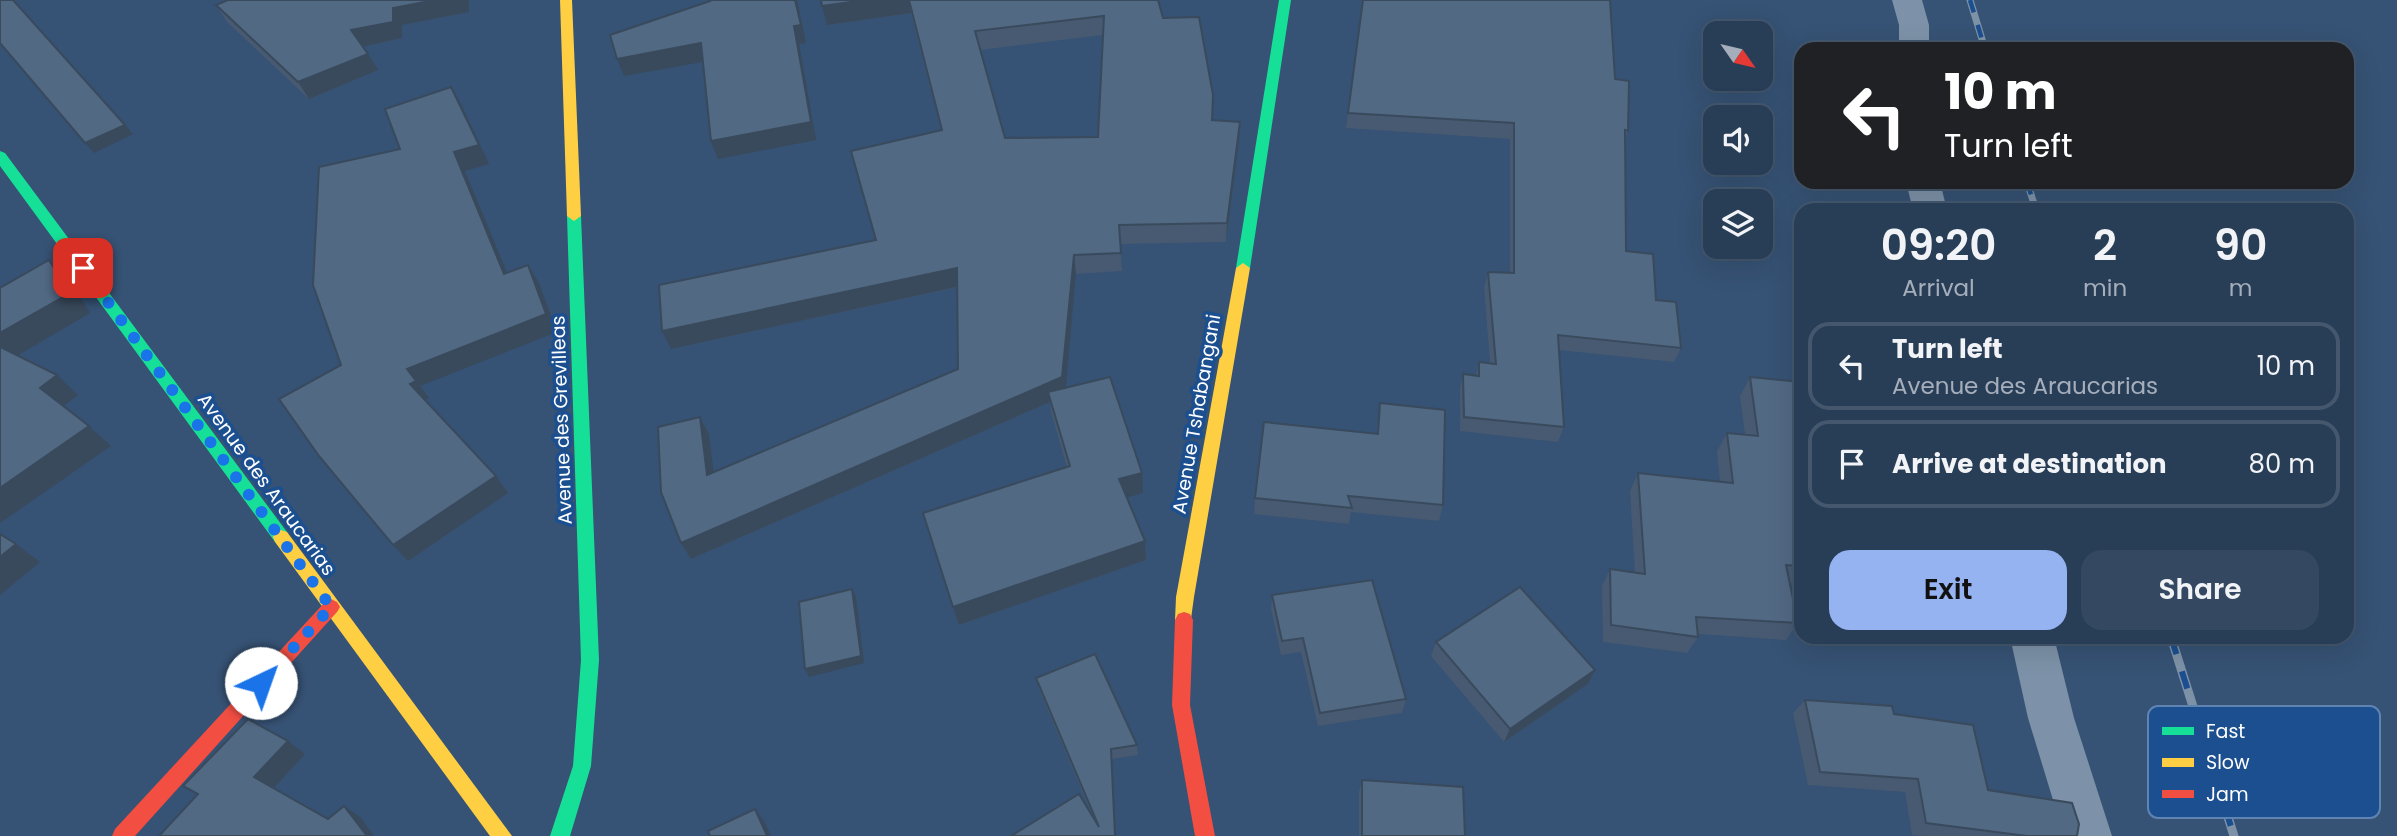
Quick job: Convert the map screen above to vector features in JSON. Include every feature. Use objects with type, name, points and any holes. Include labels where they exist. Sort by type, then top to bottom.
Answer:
[{"type":"street","name":"Avenue des Grevilleas","points":[[560,836],[582,766],[590,660],[566,0]]},
{"type":"street","name":"Avenue Tshabangani","points":[[1205,836],[1181,705],[1185,597],[1263,155],[1285,0]]},
{"type":"street","points":[[1907,0],[1914,25],[1914,42]]},
{"type":"street","name":"Avenue des Araucarias","points":[[0,156],[502,836]]},
{"type":"street","points":[[121,836],[331,607]]},
{"type":"street","points":[[2034,644],[2051,718],[2088,836]]},
{"type":"building","points":[[0,0],[13,0],[125,125],[85,143],[0,43]]},
{"type":"building","points":[[228,0],[435,0],[393,8],[393,22],[351,30],[368,54],[298,82],[216,5]]},
{"type":"building","points":[[709,0],[795,0],[801,25],[794,26],[811,122],[711,141],[701,43],[617,59],[610,35]]},
{"type":"building","points":[[821,0],[865,0],[822,6]]},
{"type":"building","points":[[909,0],[1158,0],[1163,18],[1199,17],[1213,95],[1212,120],[1240,122],[1227,223],[1119,225],[1121,253],[1074,255],[1062,377],[681,543],[661,492],[658,427],[700,417],[707,475],[958,369],[957,268],[662,331],[659,285],[876,240],[851,151],[942,130]],"holes":[[[1104,16],[1098,137],[1005,138],[975,31]]]},
{"type":"building","points":[[1363,0],[1610,0],[1615,79],[1629,81],[1628,131],[1625,130],[1626,251],[1653,254],[1656,300],[1676,302],[1681,348],[1558,335],[1564,427],[1464,417],[1463,374],[1479,376],[1479,362],[1496,364],[1488,272],[1514,273],[1514,123],[1348,113]]},
{"type":"building","points":[[451,87],[479,145],[454,152],[504,274],[528,265],[546,314],[407,369],[416,381],[410,384],[496,476],[393,545],[319,456],[279,399],[341,365],[313,285],[319,167],[400,149],[385,109]]},
{"type":"building","points":[[49,260],[70,293],[0,333],[0,288]]},
{"type":"building","points":[[0,347],[57,375],[40,388],[89,426],[0,488]]},
{"type":"building","points":[[1110,377],[1142,473],[1119,479],[1145,541],[953,607],[923,513],[1070,466],[1048,392]]},
{"type":"building","points":[[1750,377],[1794,381],[1794,566],[1786,565],[1794,604],[1794,623],[1696,617],[1698,637],[1611,625],[1610,569],[1645,574],[1638,473],[1733,483],[1727,433],[1758,436]]},
{"type":"building","points":[[1380,403],[1445,410],[1443,505],[1348,496],[1352,508],[1255,498],[1264,422],[1378,434]]},
{"type":"building","points":[[0,534],[16,544],[0,557]]},
{"type":"building","points":[[1372,580],[1406,699],[1320,713],[1303,638],[1282,641],[1272,595]]},
{"type":"building","points":[[1520,587],[1595,670],[1510,729],[1436,642]]},
{"type":"building","points":[[852,589],[861,656],[805,669],[799,602]]},
{"type":"building","points":[[1095,654],[1137,745],[1111,749],[1115,836],[1011,836],[1079,794],[1099,827],[1036,678]]},
{"type":"building","points":[[1805,700],[1892,706],[1894,714],[1973,725],[1988,790],[2072,803],[2079,824],[2077,836],[2027,836],[1926,823],[1918,779],[1820,772]]},
{"type":"building","points":[[248,719],[288,741],[254,777],[328,819],[344,806],[367,836],[159,836],[198,794],[183,786]]},
{"type":"building","points":[[1362,780],[1463,787],[1465,836],[1362,836]]},
{"type":"building","points":[[755,809],[767,836],[710,836],[708,831]]},
{"type":"railway","points":[[1970,0],[1983,42]]},
{"type":"railway","points":[[2029,189],[2034,203]]},
{"type":"railway","points":[[2173,644],[2193,706]]},
{"type":"railway","points":[[2228,818],[2234,836]]},
{"type":"traffic: fast","points":[[1243,268],[1285,0]]},
{"type":"traffic: fast","points":[[0,156],[281,537]]},
{"type":"traffic: fast","points":[[560,836],[582,766],[590,660],[574,216]]},
{"type":"traffic: slow","points":[[566,0],[574,216]]},
{"type":"traffic: slow","points":[[1184,620],[1185,597],[1243,268]]},
{"type":"traffic: slow","points":[[281,537],[502,836]]},
{"type":"traffic: jam","points":[[122,836],[331,607]]},
{"type":"traffic: jam","points":[[1184,620],[1181,705],[1205,836]]},
{"type":"route","points":[[83,268],[331,607],[261,683]]}]
